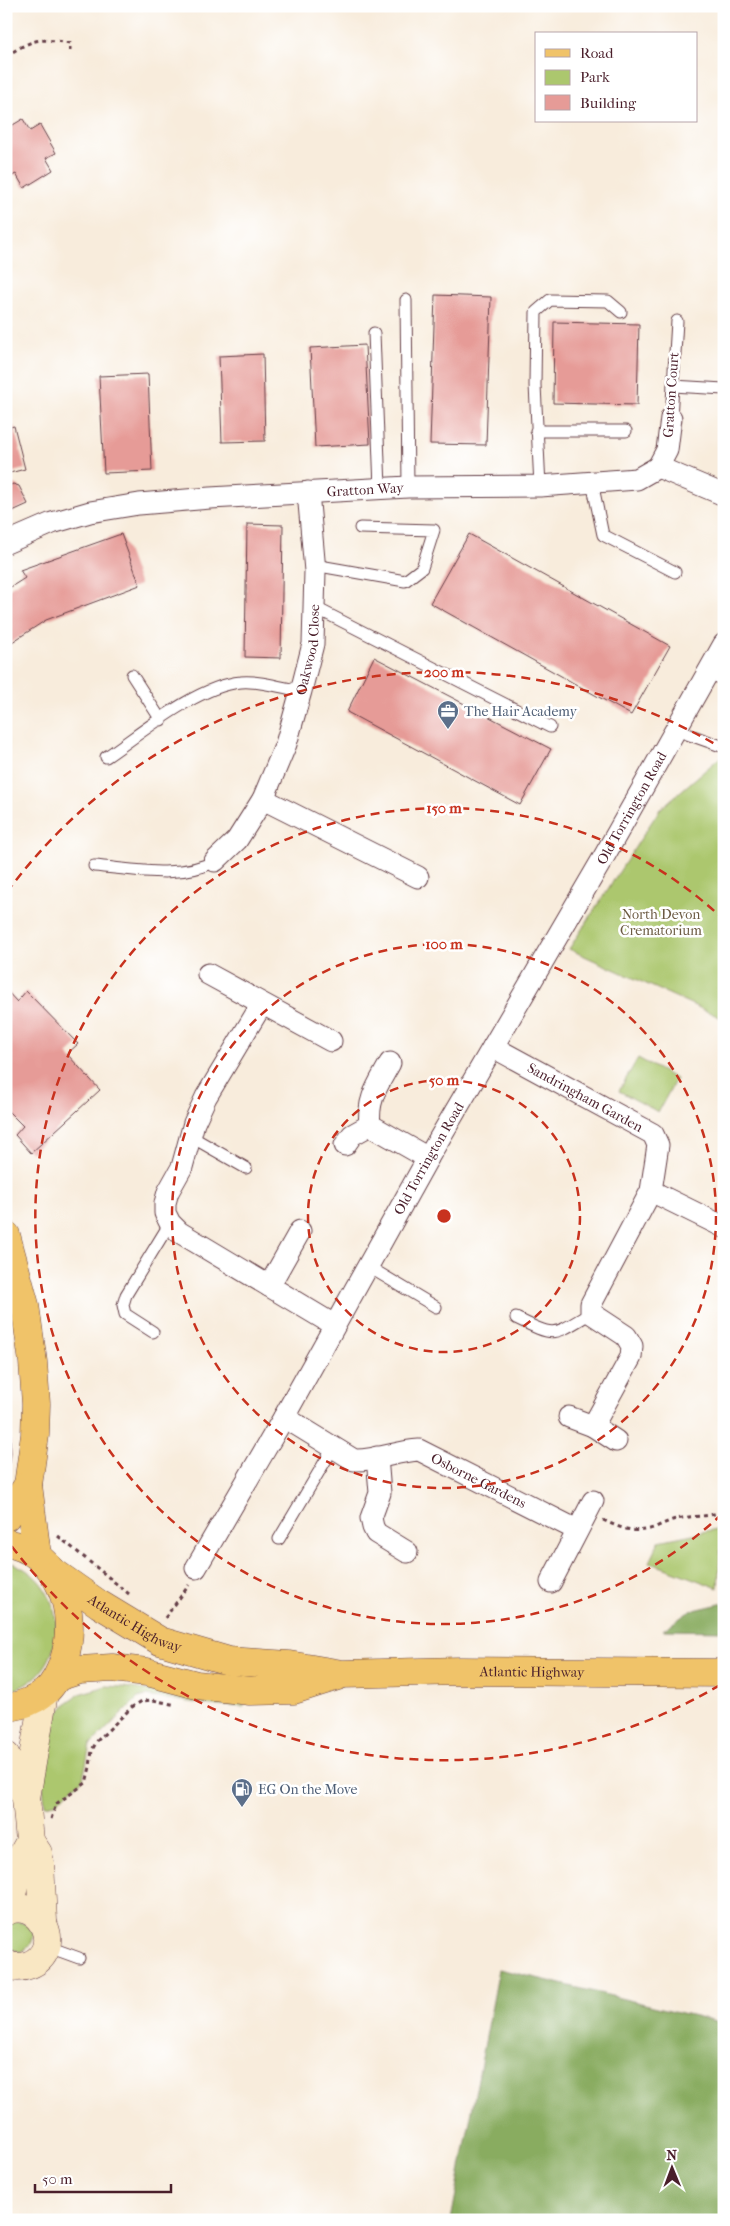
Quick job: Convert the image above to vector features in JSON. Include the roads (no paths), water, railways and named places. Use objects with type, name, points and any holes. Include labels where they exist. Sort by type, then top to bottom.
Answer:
[{"type":"main road","points":[[6,1235],[25,1305],[33,1362],[35,1435],[28,1485],[46,1564],[61,1585],[69,1620],[68,1645],[51,1685],[26,1798],[30,1839],[38,1853],[40,1863],[31,1949],[6,1987]]},
{"type":"main road","points":[[6,1517],[28,1485]]},
{"type":"main road","name":"Atlantic Highway","points":[[6,1542],[26,1548],[99,1604],[160,1641],[228,1661],[289,1665],[342,1674],[460,1671],[724,1673]]},
{"type":"main road","name":"Atlantic Highway","points":[[6,1708],[21,1705],[51,1685],[80,1670],[112,1668],[147,1672],[196,1685],[250,1691],[294,1690],[342,1674]]},
{"type":"main road","points":[[6,1756],[26,1798]]},
{"type":"main road","points":[[30,1839],[19,1861],[15,1890],[8,1910],[28,1910],[31,1949]]},
{"type":"street","name":"Gratton Court","points":[[658,468],[667,450],[671,418]]},
{"type":"street","name":"Gratton Way","points":[[6,543],[52,523],[90,512],[139,504],[380,488],[540,486],[637,479],[658,468]]},
{"type":"street","points":[[658,468],[724,495]]},
{"type":"street","name":"Oakwood Close","points":[[215,861],[237,840],[264,799],[286,744],[313,644],[314,564],[308,492]]},
{"type":"street","name":"Old Torrington Road","points":[[196,1568],[284,1418],[428,1158],[676,730],[716,676],[724,644]]},
{"type":"street","points":[[264,799],[418,877]]},
{"type":"street","points":[[208,974],[331,1041]]},
{"type":"street","points":[[262,1004],[206,1097],[190,1136],[182,1167],[165,1202],[165,1213],[170,1223],[179,1232],[224,1257],[268,1286],[334,1325]]},
{"type":"street","name":"Sandringham Garden","points":[[493,1047],[653,1134],[658,1144],[651,1191],[591,1309]]},
{"type":"street","points":[[370,1125],[368,1110],[371,1099],[390,1063]]},
{"type":"street","points":[[370,1125],[428,1158]]},
{"type":"street","points":[[345,1145],[352,1135],[370,1125]]},
{"type":"street","points":[[651,1191],[724,1227]]},
{"type":"street","points":[[268,1286],[300,1231]]},
{"type":"street","points":[[591,1309],[626,1336],[632,1346],[631,1357],[593,1426]]},
{"type":"street","points":[[569,1417],[593,1426],[616,1441]]},
{"type":"street","name":"Osborne Gardens","points":[[284,1418],[354,1460],[365,1460],[405,1450],[419,1450],[586,1515],[551,1582]]},
{"type":"street","points":[[377,1457],[380,1493],[371,1518],[373,1527],[376,1533],[407,1552]]},
{"type":"lane","points":[[406,300],[408,487]]},
{"type":"lane","points":[[540,486],[536,431],[536,312],[550,300],[608,301],[621,312]]},
{"type":"lane","name":"Gratton Court","points":[[671,418],[677,321]]},
{"type":"lane","points":[[374,333],[380,488]]},
{"type":"lane","points":[[673,386],[724,389]]},
{"type":"lane","points":[[536,431],[626,431]]},
{"type":"lane","points":[[592,482],[603,535],[674,572]]},
{"type":"lane","points":[[314,564],[405,581],[422,568],[434,530],[360,528]]},
{"type":"lane","points":[[314,607],[550,727]]},
{"type":"lane","points":[[132,675],[161,720]]},
{"type":"lane","points":[[106,757],[196,696],[224,684],[244,681],[301,691]]},
{"type":"lane","points":[[676,730],[724,747]]},
{"type":"lane","points":[[94,866],[179,871],[196,870],[215,861]]},
{"type":"lane","points":[[190,1136],[246,1168]]},
{"type":"lane","points":[[153,1332],[125,1314],[123,1305],[126,1295],[170,1223]]},
{"type":"lane","points":[[369,1267],[436,1307]]},
{"type":"lane","points":[[516,1318],[544,1331],[555,1333],[591,1309]]},
{"type":"lane","points":[[279,1539],[333,1448]]},
{"type":"lane","points":[[31,1949],[79,1958]]},
{"type":"place","name":"The Hair Academy","points":[[448,730]]},
{"type":"place","name":"EG On the Move","points":[[242,1808]]},
{"type":"park label","name":"North Devon Crematorium","points":[[661,922]]}]
